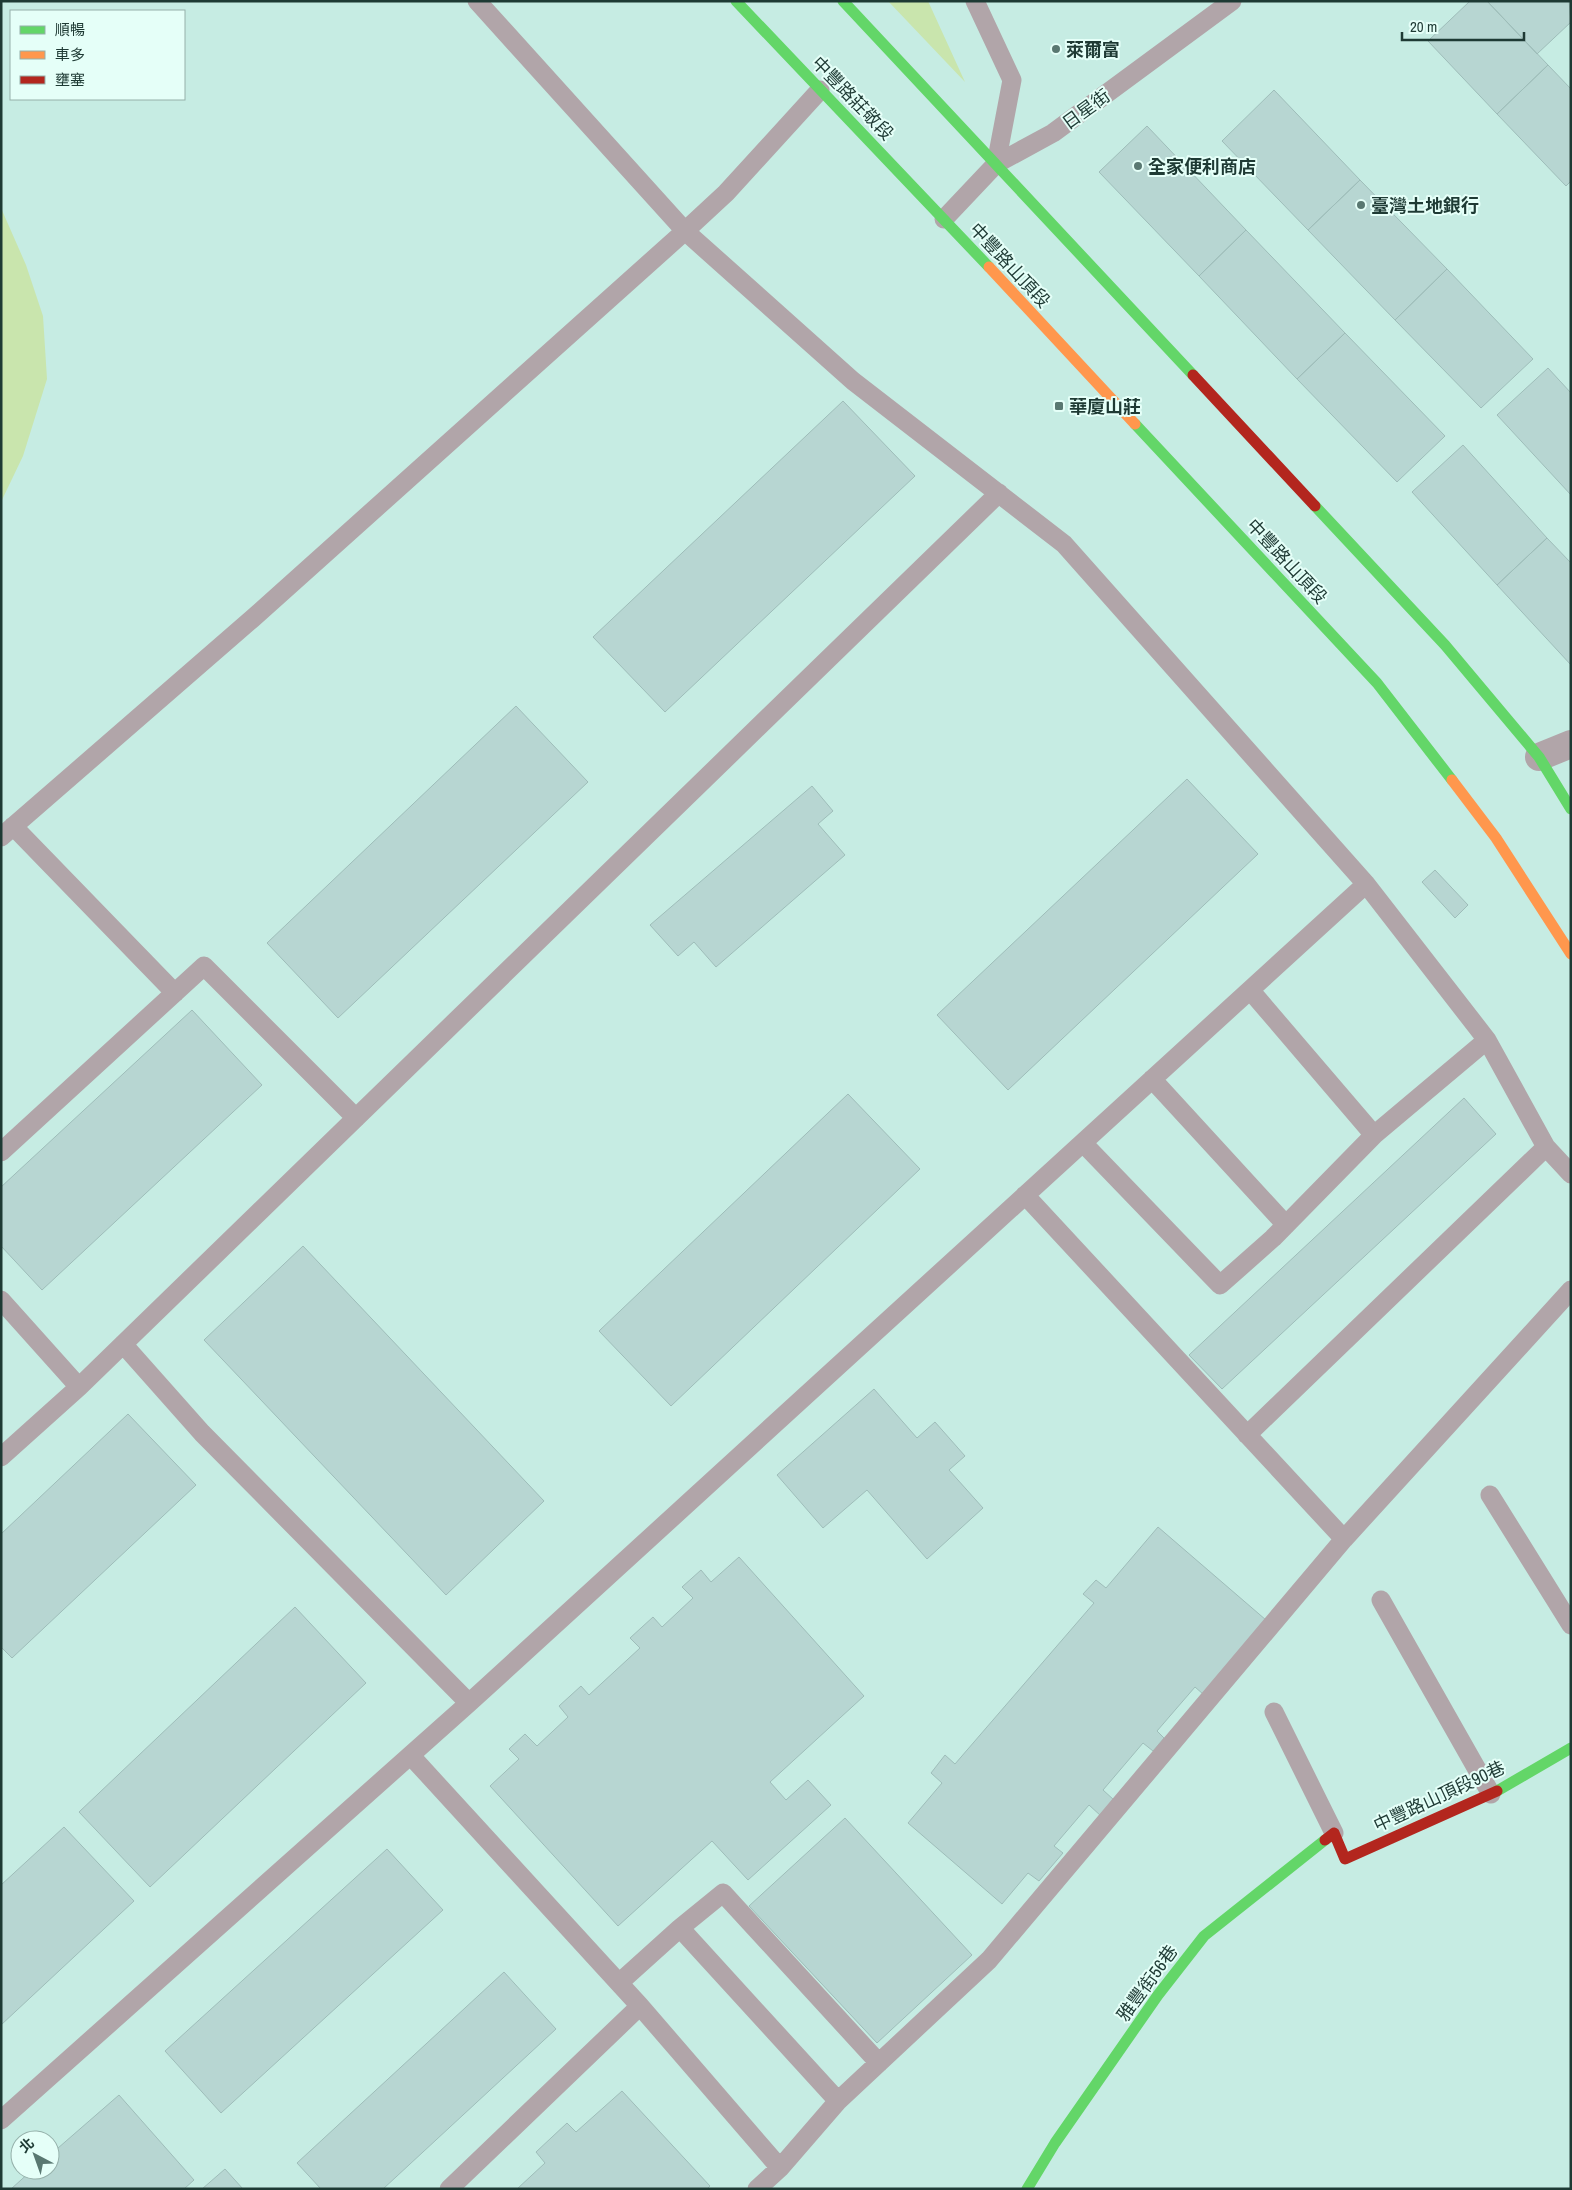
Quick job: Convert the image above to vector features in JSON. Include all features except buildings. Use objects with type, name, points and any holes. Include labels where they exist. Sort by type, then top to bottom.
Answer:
[{"type":"main road","name":"中豐路莊敬段","points":[[736,1],[944,219]]},
{"type":"main road","points":[[843,1],[1446,646],[1538,757],[1571,809]]},
{"type":"main road","name":"中豐路山頂段","points":[[944,219],[1377,683],[1496,838],[1571,954]]},
{"type":"main road","name":"中豐路山頂段90巷","points":[[1334,1833],[1345,1859],[1491,1794],[1571,1748]]},
{"type":"main road","name":"雅豐街56巷","points":[[1027,2189],[1055,2143],[1158,1996],[1204,1936],[1334,1833]]},
{"type":"street","points":[[1538,757],[1571,744]]},
{"type":"lane","points":[[477,1],[685,231],[853,381],[1064,544],[1366,884],[1487,1040],[1546,1147],[1571,1174]]},
{"type":"lane","points":[[975,1],[1012,80],[996,164]]},
{"type":"lane","name":"日星街","points":[[944,219],[996,164],[1053,133],[1232,1]]},
{"type":"lane","points":[[175,993],[7,831],[259,612],[685,231],[726,193],[820,90]]},
{"type":"lane","points":[[1,1457],[79,1387],[999,493]]},
{"type":"lane","points":[[1,2120],[411,1756],[1366,884]]},
{"type":"lane","points":[[1,1152],[204,966],[356,1118]]},
{"type":"lane","points":[[1250,990],[1374,1134]]},
{"type":"lane","points":[[1083,1143],[1220,1285],[1286,1225],[1374,1134],[1487,1040]]},
{"type":"lane","points":[[1152,1079],[1286,1225]]},
{"type":"lane","points":[[1247,1435],[1546,1147]]},
{"type":"lane","points":[[1025,1195],[1344,1539]]},
{"type":"lane","points":[[757,2189],[780,2168],[838,2101],[989,1960],[1344,1539],[1571,1290]]},
{"type":"lane","points":[[1,1300],[79,1387]]},
{"type":"lane","points":[[123,1344],[202,1434],[469,1703]]},
{"type":"lane","points":[[1490,1495],[1571,1625]]},
{"type":"lane","points":[[1381,1600],[1491,1794]]},
{"type":"lane","points":[[1274,1712],[1334,1833]]},
{"type":"lane","points":[[411,1756],[619,1982],[780,2168]]},
{"type":"lane","points":[[619,1982],[723,1893],[878,2063]]},
{"type":"lane","points":[[680,1928],[838,2101]]},
{"type":"lane","points":[[449,2189],[640,2006]]},
{"type":"green space","points":[[888,1],[928,1],[965,82]]},
{"type":"green space","points":[[1,208],[26,265],[43,316],[47,379],[23,456],[1,502]]},
{"type":"traffic: fast","points":[[736,1],[989,267]]},
{"type":"traffic: fast","points":[[843,1],[1193,375]]},
{"type":"traffic: fast","points":[[1135,424],[1377,683],[1452,780]]},
{"type":"traffic: fast","points":[[1315,506],[1445,645],[1539,757],[1571,809]]},
{"type":"traffic: fast","points":[[1497,1791],[1571,1748]]},
{"type":"traffic: fast","points":[[1027,2189],[1055,2143],[1158,1995],[1204,1936],[1325,1840]]},
{"type":"traffic: slow","points":[[989,267],[1135,424]]},
{"type":"traffic: slow","points":[[1452,780],[1496,838],[1571,954]]},
{"type":"traffic: jam","points":[[1193,375],[1315,506]]},
{"type":"traffic: jam","points":[[1325,1840],[1334,1833],[1345,1859],[1497,1791]]},
{"type":"place","name":"萊爾富","points":[[1056,49]]},
{"type":"place","name":"全家便利商店","points":[[1138,166]]},
{"type":"place","name":"臺灣土地銀行","points":[[1361,205]]},
{"type":"place","name":"華廈山莊","points":[[1059,406]]}]
